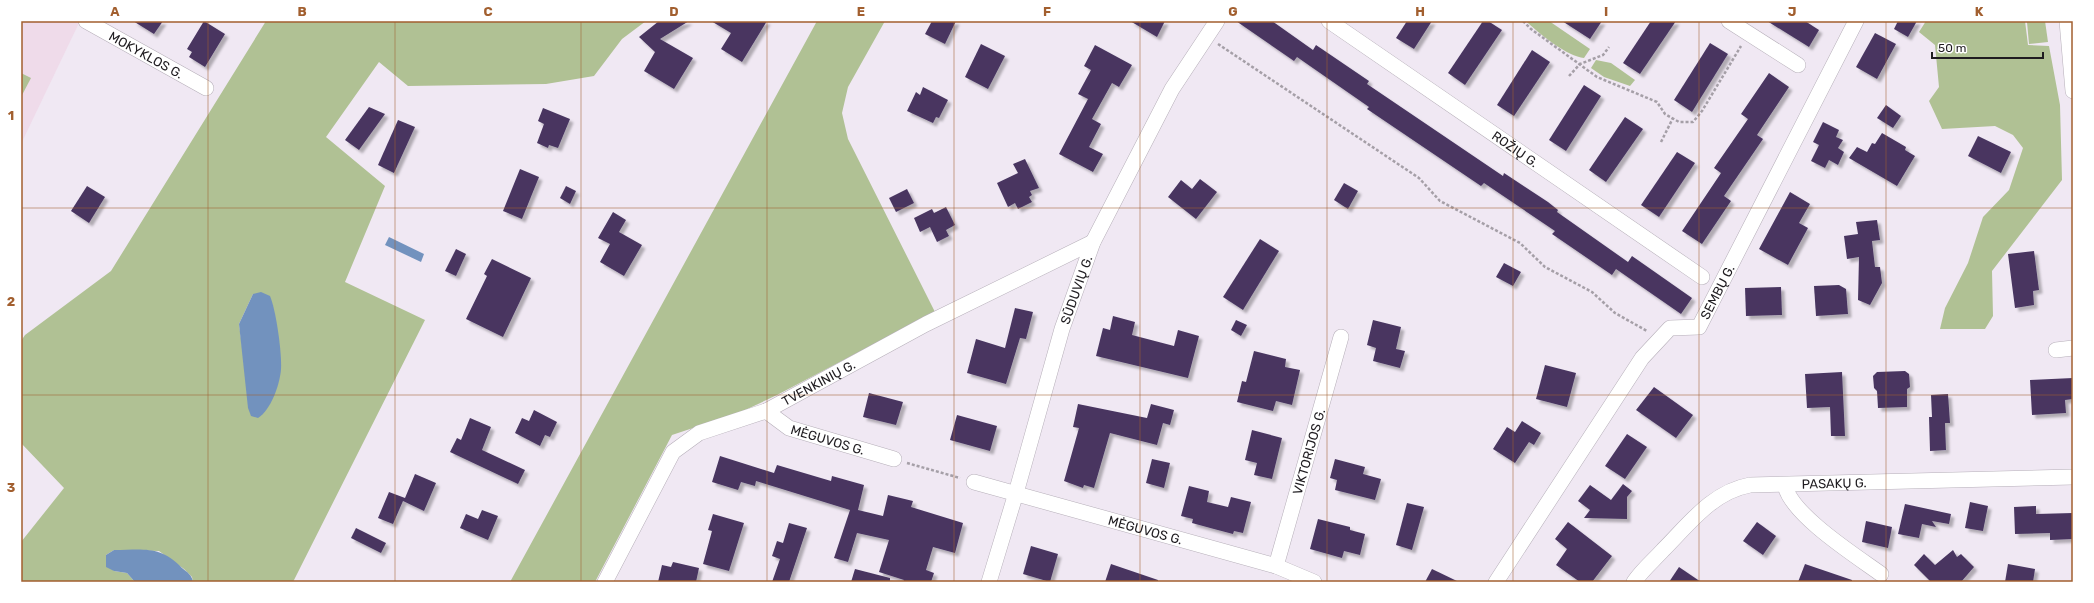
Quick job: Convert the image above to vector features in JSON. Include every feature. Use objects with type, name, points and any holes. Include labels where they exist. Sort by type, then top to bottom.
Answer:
[{"type":"street","name":"MOKYKLOS G.","points":[[86,21],[206,88]]},
{"type":"street","name":"SŪDUVIŲ G.","points":[[989,582],[1016,493],[1062,329],[1093,242],[1172,89],[1217,21]]},
{"type":"street","name":"ROŽIŲ G.","points":[[1329,21],[1702,277]]},
{"type":"street","points":[[1729,21],[1798,65]]},
{"type":"street","name":"SEMBŲ G.","points":[[1496,582],[1642,358],[1670,328],[1699,327],[1856,21]]},
{"type":"street","points":[[2067,21],[2073,91]]},
{"type":"street","name":"TVENKINIŲ G.","points":[[605,582],[673,452],[699,433],[766,411],[926,324],[1093,242]]},
{"type":"street","name":"VIKTORIJOS G.","points":[[1276,566],[1341,337]]},
{"type":"street","points":[[2056,350],[2073,348]]},
{"type":"street","name":"MĖGUVOS G.","points":[[766,411],[789,428],[894,459]]},
{"type":"street","name":"PASAKŲ G.","points":[[1634,582],[1700,511],[1722,494],[1738,487],[1750,485],[2073,477]]},
{"type":"street","name":"MĖGUVOS G.","points":[[974,482],[1276,566],[1314,582]]},
{"type":"street","points":[[1785,485],[1790,499],[1796,507],[1880,574]]},
{"type":"path","points":[[1523,21],[1531,29],[1597,77],[1656,102],[1665,114],[1679,122],[1693,122],[1702,112],[1748,34]]},
{"type":"path","points":[[1206,37],[1419,178],[1440,201],[1520,243],[1545,267],[1592,292],[1615,313],[1650,332],[1663,336]]},
{"type":"path","points":[[1569,76],[1580,64],[1603,55],[1609,47]]},
{"type":"path","points":[[1661,142],[1672,118]]},
{"type":"path","points":[[894,459],[974,482]]},
{"type":"shaded area","points":[[21,21],[75,21],[79,23],[21,144]]},
{"type":"green space","points":[[266,21],[646,21],[622,39],[594,76],[546,84],[408,86],[379,62],[326,137],[385,186],[345,282],[425,320],[293,582],[193,582],[192,577],[184,569],[159,551],[114,550],[106,555],[114,571],[127,573],[135,582],[22,582],[21,542],[64,488],[21,443],[21,341],[25,335],[111,271]],"holes":[[[253,294],[245,368],[239,324]]]},
{"type":"green space","points":[[817,21],[885,21],[848,87],[842,113],[848,139],[935,312],[777,395],[741,412],[672,435],[595,582],[510,582]]},
{"type":"green space","points":[[1526,21],[1549,21],[1590,49],[1584,58],[1577,57],[1545,38]]},
{"type":"green space","points":[[1926,21],[2025,21],[2028,45],[2049,46],[2060,105],[2062,180],[1992,271],[1993,316],[1985,329],[1940,329],[1945,308],[1968,263],[1983,217],[2009,190],[2023,148],[2013,135],[1995,126],[1942,129],[1929,101],[1939,87],[1935,45],[1919,32]]},
{"type":"green space","points":[[2045,21],[2048,42],[2029,44],[2027,22]]},
{"type":"green space","points":[[1596,60],[1611,63],[1635,80],[1630,86],[1604,77],[1591,68]]},
{"type":"green space","points":[[21,73],[31,78],[21,97]]},
{"type":"water","points":[[389,237],[424,254],[421,262],[385,245]]},
{"type":"water","points":[[261,292],[270,296],[272,302],[281,353],[281,369],[279,382],[271,403],[258,418],[251,416],[248,408],[239,324],[253,294]]},
{"type":"water","points":[[114,550],[151,550],[166,555],[192,577],[193,582],[135,582],[127,573],[114,571],[106,567],[106,555]]},
{"type":"building","points":[[133,21],[163,21],[154,34]]},
{"type":"building","points":[[204,21],[225,34],[205,67],[189,57],[192,52],[187,49]]},
{"type":"building","points":[[659,21],[689,21],[660,39],[693,58],[674,89],[644,71],[655,52],[639,37]]},
{"type":"building","points":[[711,21],[767,21],[742,62],[721,49],[731,33]]},
{"type":"building","points":[[932,21],[956,21],[945,44],[925,34]]},
{"type":"building","points":[[1130,21],[1165,21],[1157,37]]},
{"type":"building","points":[[1236,21],[1272,21],[1313,50],[1316,45],[1369,81],[1367,84],[1503,176],[1504,173],[1548,202],[1558,210],[1557,212],[1628,262],[1632,256],[1692,298],[1681,314],[1616,269],[1612,275],[1552,234],[1555,231],[1484,183],[1481,186],[1367,109],[1369,107],[1297,57],[1294,61]]},
{"type":"building","points":[[1407,21],[1432,21],[1414,49],[1396,38]]},
{"type":"building","points":[[1483,21],[1488,21],[1502,30],[1465,85],[1448,73]]},
{"type":"building","points":[[1562,21],[1602,21],[1590,39]]},
{"type":"building","points":[[1651,21],[1676,21],[1640,74],[1623,63]]},
{"type":"building","points":[[1767,21],[1805,21],[1819,30],[1809,47]]},
{"type":"building","points":[[1898,21],[1917,21],[1908,37],[1894,29]]},
{"type":"building","points":[[1875,33],[1896,44],[1877,79],[1856,67]]},
{"type":"building","points":[[1710,43],[1728,54],[1692,112],[1674,100]]},
{"type":"building","points":[[981,44],[1005,56],[988,89],[965,77]]},
{"type":"building","points":[[1095,45],[1132,65],[1119,87],[1112,83],[1092,119],[1101,124],[1089,147],[1103,154],[1093,172],[1059,154],[1088,99],[1078,94],[1091,70],[1084,66]]},
{"type":"building","points":[[1532,50],[1550,62],[1514,116],[1497,105]]},
{"type":"building","points":[[1769,73],[1789,87],[1757,135],[1763,139],[1724,196],[1731,201],[1702,244],[1682,231],[1721,173],[1714,168],[1748,119],[1741,114]]},
{"type":"building","points":[[1584,85],[1601,96],[1566,151],[1549,140]]},
{"type":"building","points":[[923,87],[948,100],[939,118],[936,117],[933,123],[907,111],[916,92],[920,95]]},
{"type":"building","points":[[1886,105],[1901,116],[1893,128],[1877,118]]},
{"type":"building","points":[[369,107],[385,114],[359,150],[345,140]]},
{"type":"building","points":[[543,108],[570,119],[558,148],[549,145],[548,148],[537,143],[544,124],[538,121]]},
{"type":"building","points":[[1625,117],[1643,129],[1606,182],[1589,170]]},
{"type":"building","points":[[398,120],[415,127],[394,173],[378,165]]},
{"type":"building","points":[[1823,122],[1839,130],[1836,137],[1843,140],[1838,148],[1844,152],[1838,165],[1829,160],[1825,168],[1811,161],[1819,145],[1813,142]]},
{"type":"building","points":[[1882,133],[1906,147],[1905,150],[1915,156],[1897,186],[1849,158],[1857,147],[1867,152],[1872,143],[1875,144]]},
{"type":"building","points":[[1978,136],[2011,152],[2001,173],[1968,156]]},
{"type":"building","points":[[1677,152],[1695,163],[1659,217],[1641,205]]},
{"type":"building","points":[[1025,159],[1039,188],[1030,191],[1032,195],[1029,197],[1032,202],[1018,209],[1015,203],[1008,207],[997,183],[1018,173],[1013,164]]},
{"type":"building","points":[[520,169],[539,177],[522,219],[503,211]]},
{"type":"building","points":[[1200,179],[1217,192],[1196,219],[1168,197],[1181,180],[1192,189]]},
{"type":"building","points":[[1344,183],[1358,191],[1348,209],[1334,200]]},
{"type":"building","points":[[87,186],[105,197],[89,223],[71,211]]},
{"type":"building","points":[[566,186],[576,191],[570,204],[560,198]]},
{"type":"building","points":[[907,189],[914,203],[896,212],[889,198]]},
{"type":"building","points":[[1790,192],[1810,204],[1799,223],[1808,228],[1788,265],[1759,249]]},
{"type":"building","points":[[946,207],[955,225],[946,230],[949,236],[937,242],[930,227],[920,232],[914,218],[932,209],[934,213]]},
{"type":"building","points":[[613,212],[626,220],[619,232],[642,245],[624,276],[600,262],[610,244],[598,238]]},
{"type":"building","points":[[1877,220],[1880,240],[1872,241],[1875,267],[1880,267],[1882,283],[1870,305],[1858,300],[1859,257],[1847,259],[1844,236],[1858,234],[1856,222]]},
{"type":"building","points":[[1260,239],[1279,251],[1243,310],[1223,297]]},
{"type":"building","points":[[456,249],[466,254],[456,276],[445,271]]},
{"type":"building","points":[[2034,251],[2039,290],[2033,291],[2034,305],[2015,308],[2008,254]]},
{"type":"building","points":[[492,259],[531,278],[503,337],[466,319],[487,276],[484,274]]},
{"type":"building","points":[[1504,263],[1521,272],[1513,286],[1496,277]]},
{"type":"building","points":[[1839,285],[1846,289],[1848,314],[1816,316],[1814,286]]},
{"type":"building","points":[[1781,287],[1782,315],[1746,316],[1745,288]]},
{"type":"building","points":[[1015,308],[1033,312],[1026,339],[1020,338],[1006,384],[967,373],[976,339],[1005,348]]},
{"type":"building","points":[[1113,316],[1135,322],[1132,335],[1174,346],[1178,330],[1199,336],[1188,378],[1096,356],[1103,328],[1110,330]]},
{"type":"building","points":[[1236,320],[1247,325],[1241,336],[1231,330]]},
{"type":"building","points":[[1373,320],[1401,327],[1396,349],[1405,351],[1400,368],[1373,361],[1376,348],[1367,345]]},
{"type":"building","points":[[1254,351],[1286,359],[1285,367],[1300,370],[1292,405],[1276,401],[1273,411],[1237,402],[1242,381],[1246,382]]},
{"type":"building","points":[[1545,365],[1576,373],[1567,407],[1536,399]]},
{"type":"building","points":[[1905,371],[1909,374],[1910,387],[1907,389],[1907,407],[1878,408],[1877,391],[1874,388],[1873,376],[1877,372]]},
{"type":"building","points":[[1842,372],[1845,436],[1831,436],[1830,407],[1807,408],[1805,374]]},
{"type":"building","points":[[2073,378],[2073,399],[2065,400],[2066,413],[2032,415],[2030,380]]},
{"type":"building","points":[[1654,387],[1693,415],[1676,438],[1636,410]]},
{"type":"building","points":[[869,393],[903,402],[896,425],[863,417]]},
{"type":"building","points":[[1948,394],[1950,423],[1945,423],[1946,450],[1930,451],[1929,417],[1932,417],[1931,395]]},
{"type":"building","points":[[1078,404],[1147,418],[1151,404],[1174,410],[1170,425],[1163,423],[1157,445],[1110,433],[1094,488],[1084,485],[1083,488],[1064,481],[1079,428],[1073,427]]},
{"type":"building","points":[[534,410],[557,422],[550,437],[545,435],[540,446],[515,433],[522,418],[529,421]]},
{"type":"building","points":[[957,415],[997,426],[990,451],[950,440]]},
{"type":"building","points":[[470,418],[491,427],[482,450],[525,470],[518,484],[450,452],[457,438],[461,440]]},
{"type":"building","points":[[1522,421],[1541,433],[1534,445],[1529,442],[1515,463],[1493,449],[1507,427],[1515,432]]},
{"type":"building","points":[[1252,430],[1282,438],[1272,479],[1254,475],[1257,463],[1245,460]]},
{"type":"building","points":[[1627,434],[1647,447],[1625,479],[1605,466]]},
{"type":"building","points":[[720,456],[774,473],[777,465],[831,481],[832,476],[864,485],[858,510],[883,516],[888,495],[913,501],[911,507],[963,523],[955,553],[933,547],[926,570],[934,573],[931,582],[903,582],[904,580],[879,572],[889,540],[857,533],[848,562],[834,558],[850,510],[756,481],[755,486],[741,482],[738,490],[712,482]]},
{"type":"building","points":[[1152,459],[1170,463],[1164,488],[1146,483]]},
{"type":"building","points":[[1335,459],[1365,467],[1363,474],[1381,479],[1375,500],[1335,490],[1337,480],[1330,478]]},
{"type":"building","points":[[415,474],[436,483],[424,511],[403,501],[393,524],[378,518],[389,492],[405,498]]},
{"type":"building","points":[[1623,484],[1632,491],[1627,497],[1627,519],[1584,518],[1590,510],[1578,501],[1590,485],[1611,500]]},
{"type":"building","points":[[1189,486],[1209,491],[1207,502],[1228,507],[1231,497],[1251,502],[1243,533],[1234,531],[1233,534],[1192,523],[1193,519],[1181,516]]},
{"type":"building","points":[[1970,502],[1988,506],[1983,531],[1965,528]]},
{"type":"building","points":[[1407,503],[1424,507],[1412,550],[1396,545]]},
{"type":"building","points":[[1905,504],[1951,514],[1949,524],[1932,521],[1936,527],[1922,524],[1919,538],[1898,534]]},
{"type":"building","points":[[2036,506],[2036,514],[2073,513],[2073,539],[2050,540],[2050,533],[2015,534],[2014,507]]},
{"type":"building","points":[[482,510],[498,516],[488,540],[460,528],[466,514],[478,519]]},
{"type":"building","points":[[713,514],[744,523],[729,571],[703,564],[712,531],[708,530]]},
{"type":"building","points":[[1318,519],[1350,527],[1350,530],[1365,534],[1360,555],[1344,551],[1342,558],[1310,549]]},
{"type":"building","points":[[1866,521],[1892,527],[1888,548],[1862,542]]},
{"type":"building","points":[[1568,522],[1612,556],[1592,582],[1580,582],[1556,565],[1567,549],[1555,539]]},
{"type":"building","points":[[1757,522],[1776,536],[1763,555],[1743,541]]},
{"type":"building","points":[[789,523],[807,528],[789,582],[772,582],[780,559],[772,556],[777,541],[783,543]]},
{"type":"building","points":[[356,528],[386,543],[381,553],[351,538]]},
{"type":"building","points":[[1031,546],[1058,554],[1050,582],[1023,574]]},
{"type":"building","points":[[1953,550],[1957,557],[1961,554],[1974,567],[1961,582],[1931,582],[1914,565],[1924,554],[1935,565]]},
{"type":"building","points":[[673,562],[699,568],[696,582],[658,582],[662,565],[671,567]]},
{"type":"building","points":[[1111,564],[1158,580],[1158,582],[1105,582]]},
{"type":"building","points":[[1805,564],[1852,580],[1852,582],[1798,582]]},
{"type":"building","points":[[2008,564],[2035,569],[2033,582],[2005,582]]},
{"type":"building","points":[[1679,567],[1701,582],[1669,582]]},
{"type":"building","points":[[855,569],[890,578],[890,582],[851,582]]},
{"type":"building","points":[[1432,569],[1459,582],[1425,582]]}]
